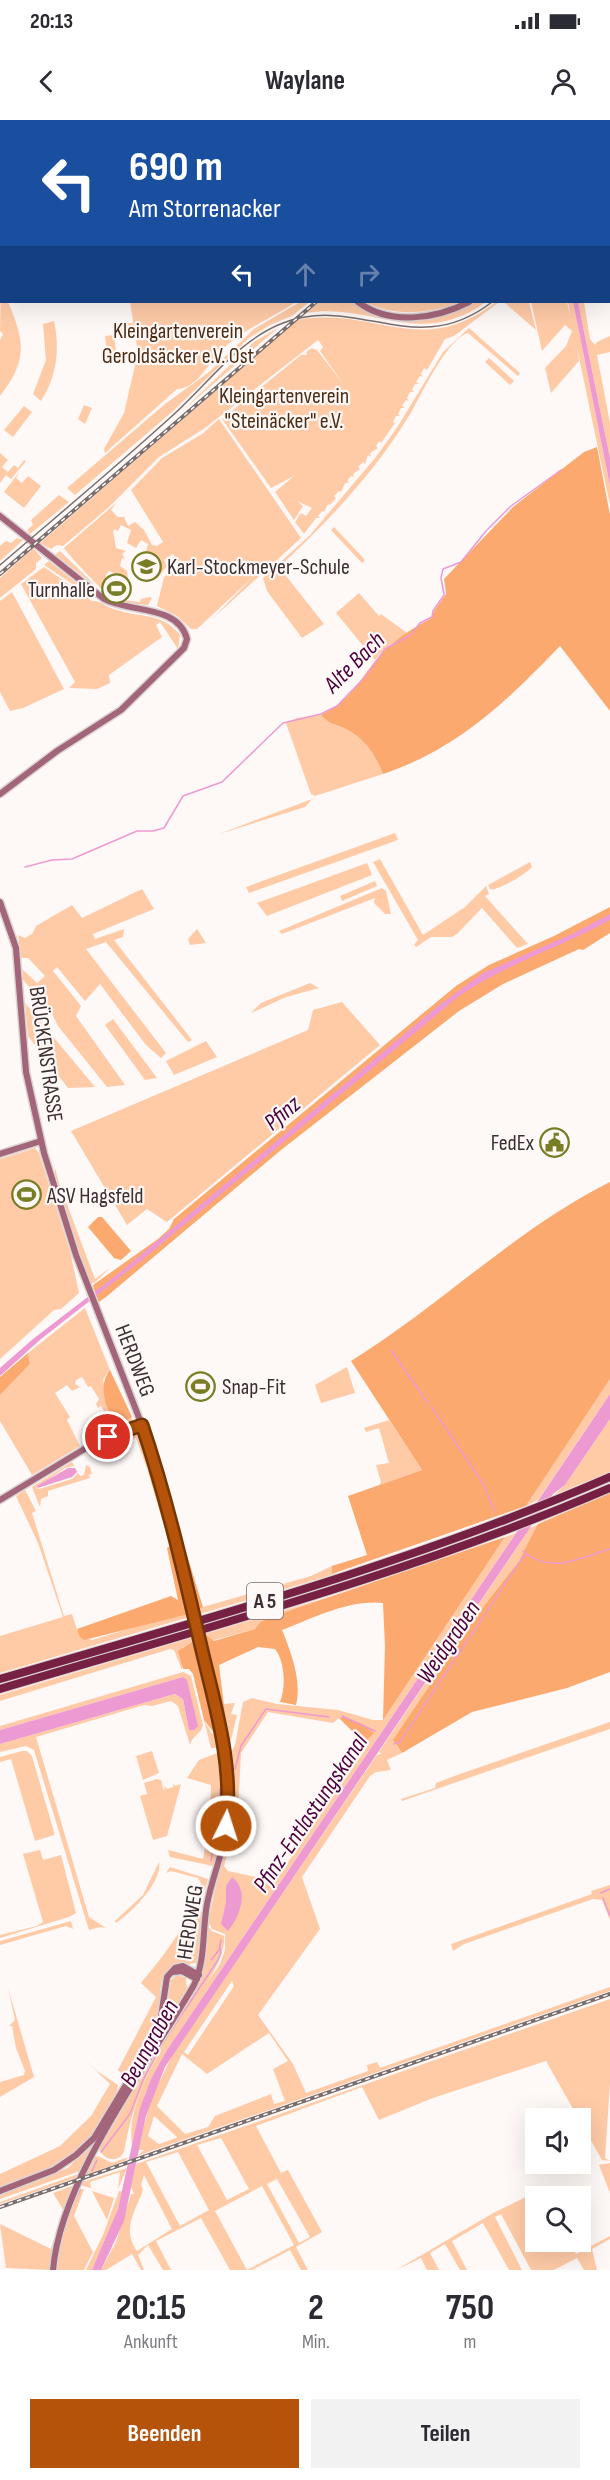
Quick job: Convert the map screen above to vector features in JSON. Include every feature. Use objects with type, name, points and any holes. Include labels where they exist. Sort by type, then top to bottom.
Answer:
[{"type":"highway","name":"A 5","points":[[0,1679],[340,1578],[527,1512],[610,1477]]},
{"type":"highway","name":"A 5","points":[[0,1689],[344,1587],[520,1525],[610,1488]]},
{"type":"main road","points":[[360,303],[380,313],[412,317],[445,312],[467,303]]},
{"type":"main road","points":[[0,516],[100,597],[120,606],[164,615],[179,625],[187,636],[184,648],[121,710],[57,751],[0,794]]},
{"type":"main road","name":"BRÜCKENSTRASSE","points":[[0,902],[15,946],[26,1072],[41,1141]]},
{"type":"main road","points":[[0,1154],[41,1141]]},
{"type":"main road","name":"HERDWEG","points":[[41,1141],[60,1208],[142,1425],[166,1502],[222,1736],[228,1787],[225,1838],[207,1905],[203,1959],[198,1977],[129,2090],[85,2170],[58,2235],[52,2270]]},
{"type":"main road","points":[[0,1500],[96,1442],[142,1425]]},
{"type":"main road","points":[[0,2191],[54,2170],[71,2160],[94,2138],[127,2083],[161,2017],[165,2005],[165,1984],[172,1972],[179,1967],[188,1967],[203,1959]]},
{"type":"main road","points":[[188,1967],[198,1977]]},
{"type":"main road","points":[[172,1972],[182,1971],[198,1977]]},
{"type":"green space","points":[[1,303],[8,303],[18,328],[21,351],[15,372],[0,396],[0,340],[3,334],[0,331]]},
{"type":"green space","name":"Kleingartenverein Geroldsäcker e.V. Ost","points":[[130,303],[294,303],[229,343],[197,379],[188,386],[177,389],[105,453],[104,449],[124,413],[136,361],[139,359]]},
{"type":"green space","points":[[298,303],[308,303],[292,316],[270,325],[249,338],[172,412],[75,495],[67,488],[165,404],[209,372],[254,329]]},
{"type":"green space","points":[[319,303],[356,303],[389,318],[455,310],[471,303],[484,303],[462,316],[439,322],[417,324],[353,313],[330,311],[306,313]]},
{"type":"green space","points":[[367,303],[456,303],[436,309],[412,312],[376,307]]},
{"type":"green space","name":"Kleingartenverein \"Steinäcker\" e.V.","points":[[498,303],[454,336],[445,339],[427,370],[424,368],[421,374],[423,377],[420,376],[416,382],[419,384],[415,384],[412,390],[414,392],[410,392],[407,398],[409,401],[406,400],[402,406],[405,408],[401,408],[398,414],[400,416],[396,416],[393,422],[395,423],[381,443],[379,441],[376,446],[378,448],[370,453],[371,457],[368,455],[365,464],[363,462],[358,467],[360,469],[353,474],[354,477],[351,476],[347,481],[349,483],[345,483],[341,492],[339,491],[334,496],[336,498],[330,505],[328,504],[324,512],[322,511],[318,516],[320,518],[316,518],[304,534],[295,522],[301,513],[306,516],[312,508],[297,501],[303,506],[294,520],[275,492],[294,476],[271,488],[222,419],[301,355],[307,355],[306,352],[312,348],[317,350],[344,385],[320,351],[323,347],[318,340],[205,428],[159,457],[109,507],[63,546],[57,545],[51,549],[40,543],[297,320],[350,319],[398,328],[421,329],[444,327],[469,319]]},
{"type":"green space","points":[[529,303],[536,330],[506,304]]},
{"type":"green space","points":[[531,303],[567,303],[570,315],[568,303],[573,303],[610,486],[610,505],[577,348],[579,361],[551,393],[545,368],[566,346],[572,331],[565,325],[542,351]]},
{"type":"green space","points":[[578,303],[584,303],[590,339],[595,345],[610,336],[610,352],[597,355],[610,423],[610,458]]},
{"type":"green space","points":[[54,321],[57,342],[56,362],[51,382],[41,401],[33,394],[46,360],[43,324]]},
{"type":"green space","points":[[133,323],[135,338],[119,340],[119,334],[122,333],[118,324]]},
{"type":"green space","points":[[279,327],[182,411],[254,342]]},
{"type":"green space","points":[[469,328],[520,373],[518,376],[468,333],[453,344],[384,453],[334,513],[279,567],[324,624],[302,638],[267,591],[263,578],[310,535],[376,457],[398,426],[443,352]]},
{"type":"green space","points":[[114,335],[116,352],[107,353],[105,336]]},
{"type":"green space","points":[[489,358],[514,381],[510,385],[485,362]]},
{"type":"green space","points":[[84,405],[92,408],[85,424],[78,419]]},
{"type":"green space","points":[[24,406],[32,412],[13,437],[4,430]]},
{"type":"green space","points":[[219,419],[301,538],[211,620],[254,576],[197,629],[191,629],[177,616],[157,606],[164,577],[181,565],[173,554],[164,560],[167,566],[157,579],[150,569],[156,565],[156,560],[153,557],[145,563],[139,554],[146,551],[148,544],[141,540],[136,548],[127,543],[131,530],[121,525],[118,531],[115,529],[113,531],[116,548],[126,551],[122,554],[125,559],[122,558],[120,566],[127,571],[128,579],[109,571],[105,576],[112,579],[107,590],[124,600],[140,602],[141,599],[150,597],[152,598],[148,605],[111,598],[64,548],[116,503],[111,510],[118,517],[124,517],[128,526],[135,522],[144,530],[152,545],[157,546],[163,542],[131,490],[162,458],[202,434]]},
{"type":"green space","points":[[0,453],[8,460],[2,467],[8,472],[14,465],[18,468],[24,460],[26,461],[11,479],[6,475],[0,483]]},
{"type":"green space","points":[[20,471],[16,478],[22,483],[28,476],[41,486],[24,508],[4,492]]},
{"type":"green space","points":[[59,495],[69,502],[30,534],[27,530],[33,525],[31,520]]},
{"type":"green space","points":[[334,527],[365,560],[362,563],[331,530]]},
{"type":"green space","points":[[17,538],[23,540],[0,561],[0,546],[6,541],[11,543]]},
{"type":"green space","points":[[33,548],[42,558],[36,563],[36,569],[0,598],[0,578]]},
{"type":"green space","points":[[60,551],[96,586],[55,555]]},
{"type":"green space","points":[[49,561],[89,593],[89,595],[44,565]]},
{"type":"green space","points":[[44,567],[92,601],[123,612],[166,622],[180,635],[178,649],[160,622],[156,625],[162,637],[109,675],[110,683],[97,689],[69,688],[75,682],[21,584]]},
{"type":"green space","points":[[12,592],[64,689],[23,708],[10,711],[0,692],[0,601]]},
{"type":"green space","points":[[359,593],[379,616],[381,614],[407,633],[383,650],[375,660],[336,613]]},
{"type":"green space","points":[[321,715],[330,723],[346,729],[364,742],[377,760],[383,774],[315,796],[311,794],[286,723],[297,718]]},
{"type":"green space","points":[[312,799],[305,807],[219,834]]},
{"type":"green space","points":[[395,833],[398,840],[249,893],[246,887]]},
{"type":"green space","points":[[380,859],[423,935],[465,907],[486,886],[489,894],[485,896],[528,944],[517,948],[482,908],[452,937],[431,937],[416,947],[414,945],[418,940],[373,862]]},
{"type":"green space","points":[[530,862],[532,867],[524,874],[504,885],[490,889],[488,885]]},
{"type":"green space","points":[[367,863],[372,875],[267,916],[257,903]]},
{"type":"green space","points":[[375,881],[377,886],[342,901],[340,896]]},
{"type":"green space","points":[[382,888],[386,891],[391,914],[385,914],[374,903],[375,898],[282,934],[279,931]]},
{"type":"green space","points":[[142,889],[154,909],[93,934],[95,939],[124,929],[123,937],[114,940],[192,1040],[188,1042],[106,942],[86,949],[166,1053],[161,1058],[146,1045],[100,984],[85,1001],[57,967],[53,971],[81,1006],[76,1016],[125,1085],[107,1087],[58,1026],[49,1008],[23,980],[22,969],[37,983],[45,976],[28,958],[21,958],[18,935],[25,938],[32,934],[36,926],[72,905],[82,918]]},
{"type":"green space","points":[[197,929],[206,943],[190,945],[188,939]]},
{"type":"green space","points":[[310,983],[319,988],[286,997],[251,1013],[261,1003]]},
{"type":"green space","points":[[342,1002],[380,1045],[167,1222],[147,1209],[127,1225],[71,1131],[308,1030],[313,1010]]},
{"type":"green space","points":[[25,1003],[95,1087],[68,1088],[28,1036]]},
{"type":"green space","points":[[113,1019],[157,1078],[145,1080],[105,1025]]},
{"type":"green space","points":[[206,1041],[217,1057],[174,1075],[166,1061]]},
{"type":"green space","points":[[35,1148],[39,1153],[70,1251],[79,1293],[61,1309],[54,1310],[0,1359],[0,1159]]},
{"type":"green space","points":[[55,1168],[95,1279],[111,1267],[94,1283],[90,1283],[55,1180]]},
{"type":"green space","points":[[85,1308],[110,1370],[103,1379],[108,1412],[131,1417],[133,1421],[102,1433],[101,1430],[111,1423],[101,1406],[98,1408],[96,1404],[99,1399],[91,1386],[88,1387],[82,1377],[76,1380],[75,1384],[80,1387],[72,1391],[67,1385],[55,1393],[70,1417],[67,1420],[80,1446],[32,1475],[0,1421],[0,1395],[30,1364],[28,1353]]},
{"type":"green space","points":[[347,1367],[355,1393],[321,1403],[315,1385]]},
{"type":"green space","points":[[610,1379],[610,1394],[538,1500],[526,1506]]},
{"type":"green space","points":[[610,1419],[610,1472],[554,1495],[565,1485]]},
{"type":"green space","points":[[389,1420],[422,1470],[379,1485],[381,1482],[376,1465],[389,1463],[379,1428],[366,1432],[364,1428]]},
{"type":"green space","points":[[138,1435],[151,1470],[148,1471],[136,1438],[91,1450],[105,1442]]},
{"type":"green space","points":[[72,1462],[80,1476],[84,1475],[86,1465],[90,1467],[92,1474],[89,1475],[90,1478],[48,1491],[48,1496],[41,1499],[40,1507],[32,1487]],"holes":[[[74,1466],[78,1473],[72,1479],[36,1488],[65,1468]]]},
{"type":"green space","points":[[25,1490],[36,1511],[32,1513],[64,1616],[72,1614],[79,1636],[92,1640],[178,1614],[189,1614],[203,1607],[311,1576],[332,1566],[332,1575],[0,1673],[0,1636],[63,1617],[38,1543],[16,1496]]},
{"type":"green space","points":[[525,1517],[433,1552],[288,1599]]},
{"type":"green space","points":[[539,1524],[519,1561],[480,1611],[395,1744],[402,1753],[387,1760],[391,1770],[376,1772],[370,1776],[302,1877],[320,1929],[258,2015],[293,2064],[306,2093],[368,2071],[367,2065],[377,2062],[380,2068],[610,1987],[610,1991],[137,2156],[144,2150],[138,2150],[151,2099],[173,2054],[377,1755],[381,1754],[379,1752],[530,1528]],"holes":[[[232,1981],[234,1986],[188,2055],[184,2052]],[[269,2033],[288,2061],[273,2069],[285,2101],[274,2104],[271,2094],[215,2116],[208,2127],[185,2134],[157,2106],[182,2054],[207,2074]],[[154,2116],[177,2137],[159,2144],[148,2136]]]},
{"type":"green space","points":[[516,1533],[167,2050],[145,2094],[132,2146],[132,2123],[138,2099],[148,2075],[176,2027],[220,1964],[225,1950],[225,1934],[212,1929],[208,1922],[226,1840],[229,1757],[235,1745],[243,1702],[252,1698],[277,1704],[338,1710],[373,1720],[383,1720],[505,1537]],"holes":[[[268,1712],[333,1723],[339,1718],[367,1740],[362,1741],[367,1747],[275,1881],[228,1871],[224,1866],[238,1811],[241,1753]]]},
{"type":"green space","points":[[353,1590],[260,1622],[255,1629],[211,1641],[207,1636],[201,1635]]},
{"type":"green space","points":[[194,1637],[195,1640],[182,1648],[182,1670],[174,1650],[170,1649],[0,1701],[0,1695]]},
{"type":"green space","points":[[94,1655],[95,1657],[0,1685],[0,1683]]},
{"type":"green space","points":[[183,1672],[191,1676],[203,1725],[190,1745],[178,1706],[171,1701],[152,1706],[144,1705],[36,1737],[89,1917],[106,1928],[89,1930],[34,1750],[26,1746],[0,1752],[0,1744],[175,1694],[183,1699],[189,1730],[183,1677],[0,1730],[0,1726]]},
{"type":"green space","points":[[235,1703],[231,1714],[237,1715],[231,1740],[227,1744],[223,1704]]},
{"type":"green space","points":[[204,1720],[212,1734],[216,1733],[215,1724],[221,1748],[211,1748]]},
{"type":"green space","points":[[610,1722],[610,1729],[402,1801],[401,1799],[435,1788],[436,1783],[457,1775]]},
{"type":"green space","points":[[27,1751],[32,1756],[54,1832],[54,1835],[35,1841],[11,1759],[0,1762],[0,1757]]},
{"type":"green space","points":[[152,1751],[159,1773],[143,1780],[136,1756]]},
{"type":"green space","points":[[220,1752],[225,1777],[224,1809],[220,1840],[213,1866],[170,1857],[168,1850],[203,1859],[210,1820],[211,1785],[187,1778],[199,1760]]},
{"type":"green space","points":[[161,1780],[164,1791],[165,1786],[167,1789],[173,1787],[173,1784],[175,1786],[181,1784],[167,1836],[153,1840],[140,1796],[147,1794],[144,1783]]},
{"type":"green space","points":[[40,1850],[43,1860],[61,1855],[76,1913],[69,1917],[0,1938],[0,1935],[37,1926],[43,1922],[23,1854]]},
{"type":"green space","points":[[159,1862],[159,1870],[151,1887],[138,1904],[116,1923],[115,1921],[143,1895]]},
{"type":"green space","points":[[170,1867],[208,1879],[200,1907],[203,1925],[201,1948],[196,1963],[175,1966],[164,1974],[157,2022],[138,2058],[122,2074],[118,2070],[156,1997],[141,1983],[176,1937],[202,1885],[198,1878],[171,1871],[166,1873]]},
{"type":"green space","points":[[610,1885],[610,1920],[602,1900],[593,1899],[464,1944],[453,1951],[451,1944],[592,1894],[591,1891]]},
{"type":"green space","points":[[71,1921],[73,1929],[66,1926],[0,1945],[0,1941]]},
{"type":"green space","points":[[208,1926],[212,1931],[224,1936],[223,1950],[217,1966],[159,2054],[146,2078],[134,2109],[124,2152],[118,2158],[108,2158],[99,2149],[196,1987],[204,1965]]},
{"type":"green space","points":[[177,1975],[186,1978],[187,1989],[146,2057],[144,2055],[167,2008],[171,1980]]},
{"type":"green space","points":[[8,1988],[34,2077],[0,2097],[0,2082],[24,2075],[25,2071],[16,2048],[12,2026],[9,2026],[15,2020]]},
{"type":"green space","points":[[610,1999],[610,2083],[605,2158],[610,2161],[602,2160],[591,2141],[591,2108],[573,2108],[546,2061],[433,2098],[379,2120],[362,2087],[256,2126],[281,2173],[288,2170],[322,2232],[296,2247],[308,2270],[301,2270],[290,2250],[252,2270],[247,2270],[230,2270],[201,2218],[156,2241],[171,2270],[163,2270],[148,2245],[138,2255],[144,2270],[141,2270],[132,2254],[106,2270],[101,2270],[116,2242],[131,2194],[134,2194],[131,2187],[136,2164]],"holes":[[[221,2138],[249,2189],[227,2200],[197,2145]],[[178,2152],[209,2210],[180,2226],[146,2162]],[[144,2175],[172,2229],[137,2251],[132,2243],[130,2227],[143,2190],[141,2185]],[[277,2179],[310,2237],[299,2243],[267,2184]],[[262,2186],[294,2245],[247,2270],[215,2211]]]},
{"type":"green space","points":[[80,2055],[97,2071],[118,2085],[115,2097],[105,2115],[95,2131],[73,2154],[47,2170],[0,2189],[0,2174],[60,2146],[91,2116],[110,2084]]},
{"type":"green space","points":[[97,2136],[100,2138],[83,2170],[0,2199],[0,2193],[68,2168]]},
{"type":"green space","points":[[98,2156],[112,2163],[128,2157],[125,2161],[85,2175],[95,2157]]},
{"type":"green space","points":[[610,2163],[610,2193],[599,2165]]},
{"type":"green space","points":[[127,2168],[118,2189],[120,2172],[90,2182],[91,2188],[115,2195],[80,2185],[82,2182]]},
{"type":"green space","points":[[81,2173],[79,2177],[0,2204],[0,2202]]},
{"type":"green space","points":[[77,2184],[56,2235],[50,2270],[6,2268],[0,2224],[51,2249],[64,2211],[53,2193]]},
{"type":"green space","points":[[79,2189],[84,2189],[74,2216],[93,2252],[84,2270],[54,2270],[67,2216]]},
{"type":"green space","points":[[92,2191],[114,2198],[107,2220]]},
{"type":"green space","points":[[119,2191],[123,2192],[113,2225],[92,2270],[86,2270],[103,2235]]},
{"type":"green space","points":[[525,2197],[525,2252],[575,2252],[576,2254],[591,2252],[591,2246],[610,2236],[610,2239],[592,2249],[597,2270],[584,2270],[577,2258],[554,2270],[531,2270],[501,2214],[495,2217],[522,2270],[509,2270],[483,2223],[452,2241],[467,2270],[460,2270],[445,2244],[430,2253],[439,2270],[427,2270],[421,2258],[396,2270],[495,2212]]},
{"type":"shaded area","points":[[597,447],[610,515],[610,711],[560,646],[500,705],[479,722],[435,751],[383,774],[377,760],[364,742],[346,729],[330,723],[321,715],[344,700],[375,661],[393,643],[432,618],[446,594],[444,579],[513,507],[584,452]]},
{"type":"shaded area","points":[[610,907],[610,933],[583,950],[579,949],[503,984],[459,1011],[281,1150],[106,1297],[99,1302],[97,1300],[93,1285],[158,1239],[169,1229],[174,1219],[456,986],[489,965],[554,936]]},
{"type":"shaded area","points":[[610,1182],[610,1379],[526,1506],[332,1574],[332,1566],[367,1555],[348,1496],[422,1470],[351,1361],[416,1316],[542,1222]]},
{"type":"shaded area","points":[[98,1217],[102,1217],[131,1251],[121,1260],[114,1258],[88,1227]]},
{"type":"shaded area","points":[[28,1353],[30,1364],[0,1395],[0,1377]]},
{"type":"shaded area","points":[[110,1370],[132,1417],[116,1425],[104,1398],[104,1383]]},
{"type":"shaded area","points":[[151,1470],[162,1504],[189,1614],[84,1640],[79,1636],[77,1629],[171,1596],[178,1600],[167,1548],[170,1546],[148,1471]]},
{"type":"shaded area","points":[[164,1481],[203,1607],[196,1611]]},
{"type":"shaded area","points":[[610,1493],[610,1672],[567,1688],[472,1712],[402,1753],[393,1740],[480,1611],[519,1561],[538,1524]]},
{"type":"shaded area","points":[[505,1537],[383,1720],[385,1646],[383,1603],[358,1604],[332,1610],[282,1630],[297,1677],[296,1705],[280,1702],[283,1675],[281,1660],[275,1649],[258,1647],[219,1665],[228,1738],[225,1742],[202,1637],[207,1636],[214,1641],[255,1629],[260,1622],[283,1613]]},
{"type":"shaded area","points":[[195,1640],[215,1724],[215,1734],[204,1720],[193,1674],[189,1669],[183,1669],[178,1651]]},
{"type":"shaded area","points":[[344,1717],[364,1725],[374,1733],[367,1740],[362,1741],[339,1718]]},
{"type":"water","points":[[573,303],[578,303],[610,458],[610,486]]},
{"type":"water","points":[[610,914],[610,920],[495,975],[458,997],[142,1260],[41,1339],[0,1376],[0,1368],[33,1339],[119,1273],[438,1006],[483,973],[572,934]]},
{"type":"water","points":[[610,1394],[610,1419],[565,1485],[553,1494],[165,2067],[146,2116],[124,2221],[101,2270],[92,2270],[118,2209],[140,2108],[151,2079],[167,2050]]},
{"type":"water","points":[[68,1468],[75,1468],[77,1472],[72,1477],[38,1488],[37,1486]]},
{"type":"water","points":[[183,1677],[187,1680],[198,1726],[194,1730],[189,1730],[183,1699],[175,1694],[0,1744],[0,1730]]},
{"type":"water","points":[[232,1877],[241,1889],[242,1896],[239,1911],[228,1931],[221,1924],[226,1903],[226,1886]]},
{"type":"waterway","name":"Alte Bach","points":[[25,867],[52,860],[72,859],[137,831],[164,828],[183,796],[222,782],[283,723],[321,714],[337,706],[366,676],[385,649],[411,635],[420,623],[432,617],[433,611],[444,595],[441,578],[443,569],[461,562],[486,531],[511,506],[561,470]]},
{"type":"waterway","name":"Weidgraben","points":[[391,1350],[428,1403]]},
{"type":"waterway","name":"Weidgraben","points":[[431,1406],[484,1485],[495,1512]]},
{"type":"waterway","name":"Weidgraben","points":[[523,1551],[533,1558],[554,1563],[576,1560],[610,1549]]},
{"type":"waterway","name":"Weidgraben","points":[[394,1744],[400,1742],[524,1556],[527,1555]]},
{"type":"waterway","name":"Beungraben","points":[[235,1769],[241,1746],[266,1709],[329,1717]]},
{"type":"waterway","name":"Weidgraben","points":[[342,1716],[375,1731]]},
{"type":"waterway","name":"Beungraben","points":[[211,1861],[219,1814],[220,1789]]},
{"type":"waterway","points":[[601,1893],[610,1889]]},
{"type":"waterway","points":[[603,1898],[610,1916]]},
{"type":"waterway","name":"Beungraben","points":[[211,1960],[219,1950],[221,1940]]},
{"type":"waterway","name":"Beungraben","points":[[101,2152],[130,2114],[143,2080],[162,2044],[218,1960],[221,1953],[220,1948]]},
{"type":"waterway","name":"Beungraben","points":[[92,2171],[97,2160]]},
{"type":"waterway","name":"Beungraben","points":[[70,2211],[80,2190]]},
{"type":"waterway","name":"Beungraben","points":[[60,2245],[64,2230]]},
{"type":"waterway","name":"Beungraben","points":[[57,2262],[57,2270]]},
{"type":"tram line","points":[[0,565],[151,435],[237,352],[267,331],[283,323],[310,316],[337,316],[412,327],[438,326],[464,319],[490,303]]},
{"type":"railway","points":[[0,574],[315,303]]},
{"type":"railway","points":[[0,2207],[610,1994]]},
{"type":"place","name":"Karl-Stockmeyer-Schule","points":[[146,566]]},
{"type":"place","name":"Turnhalle","points":[[116,589]]},
{"type":"place","name":"FedEx","points":[[555,1142]]},
{"type":"place","name":"ASV Hagsfeld","points":[[26,1195]]},
{"type":"place","name":"Snap-Fit","points":[[201,1386]]},
{"type":"route","points":[[108,1437],[142,1425],[163,1492],[222,1736],[227,1763],[226,1826]]},
{"type":"water label","name":"Pfinz","points":[[282,1113]]},
{"type":"water label","name":"Pfinz-Entlastungskanal","points":[[310,1813]]}]
